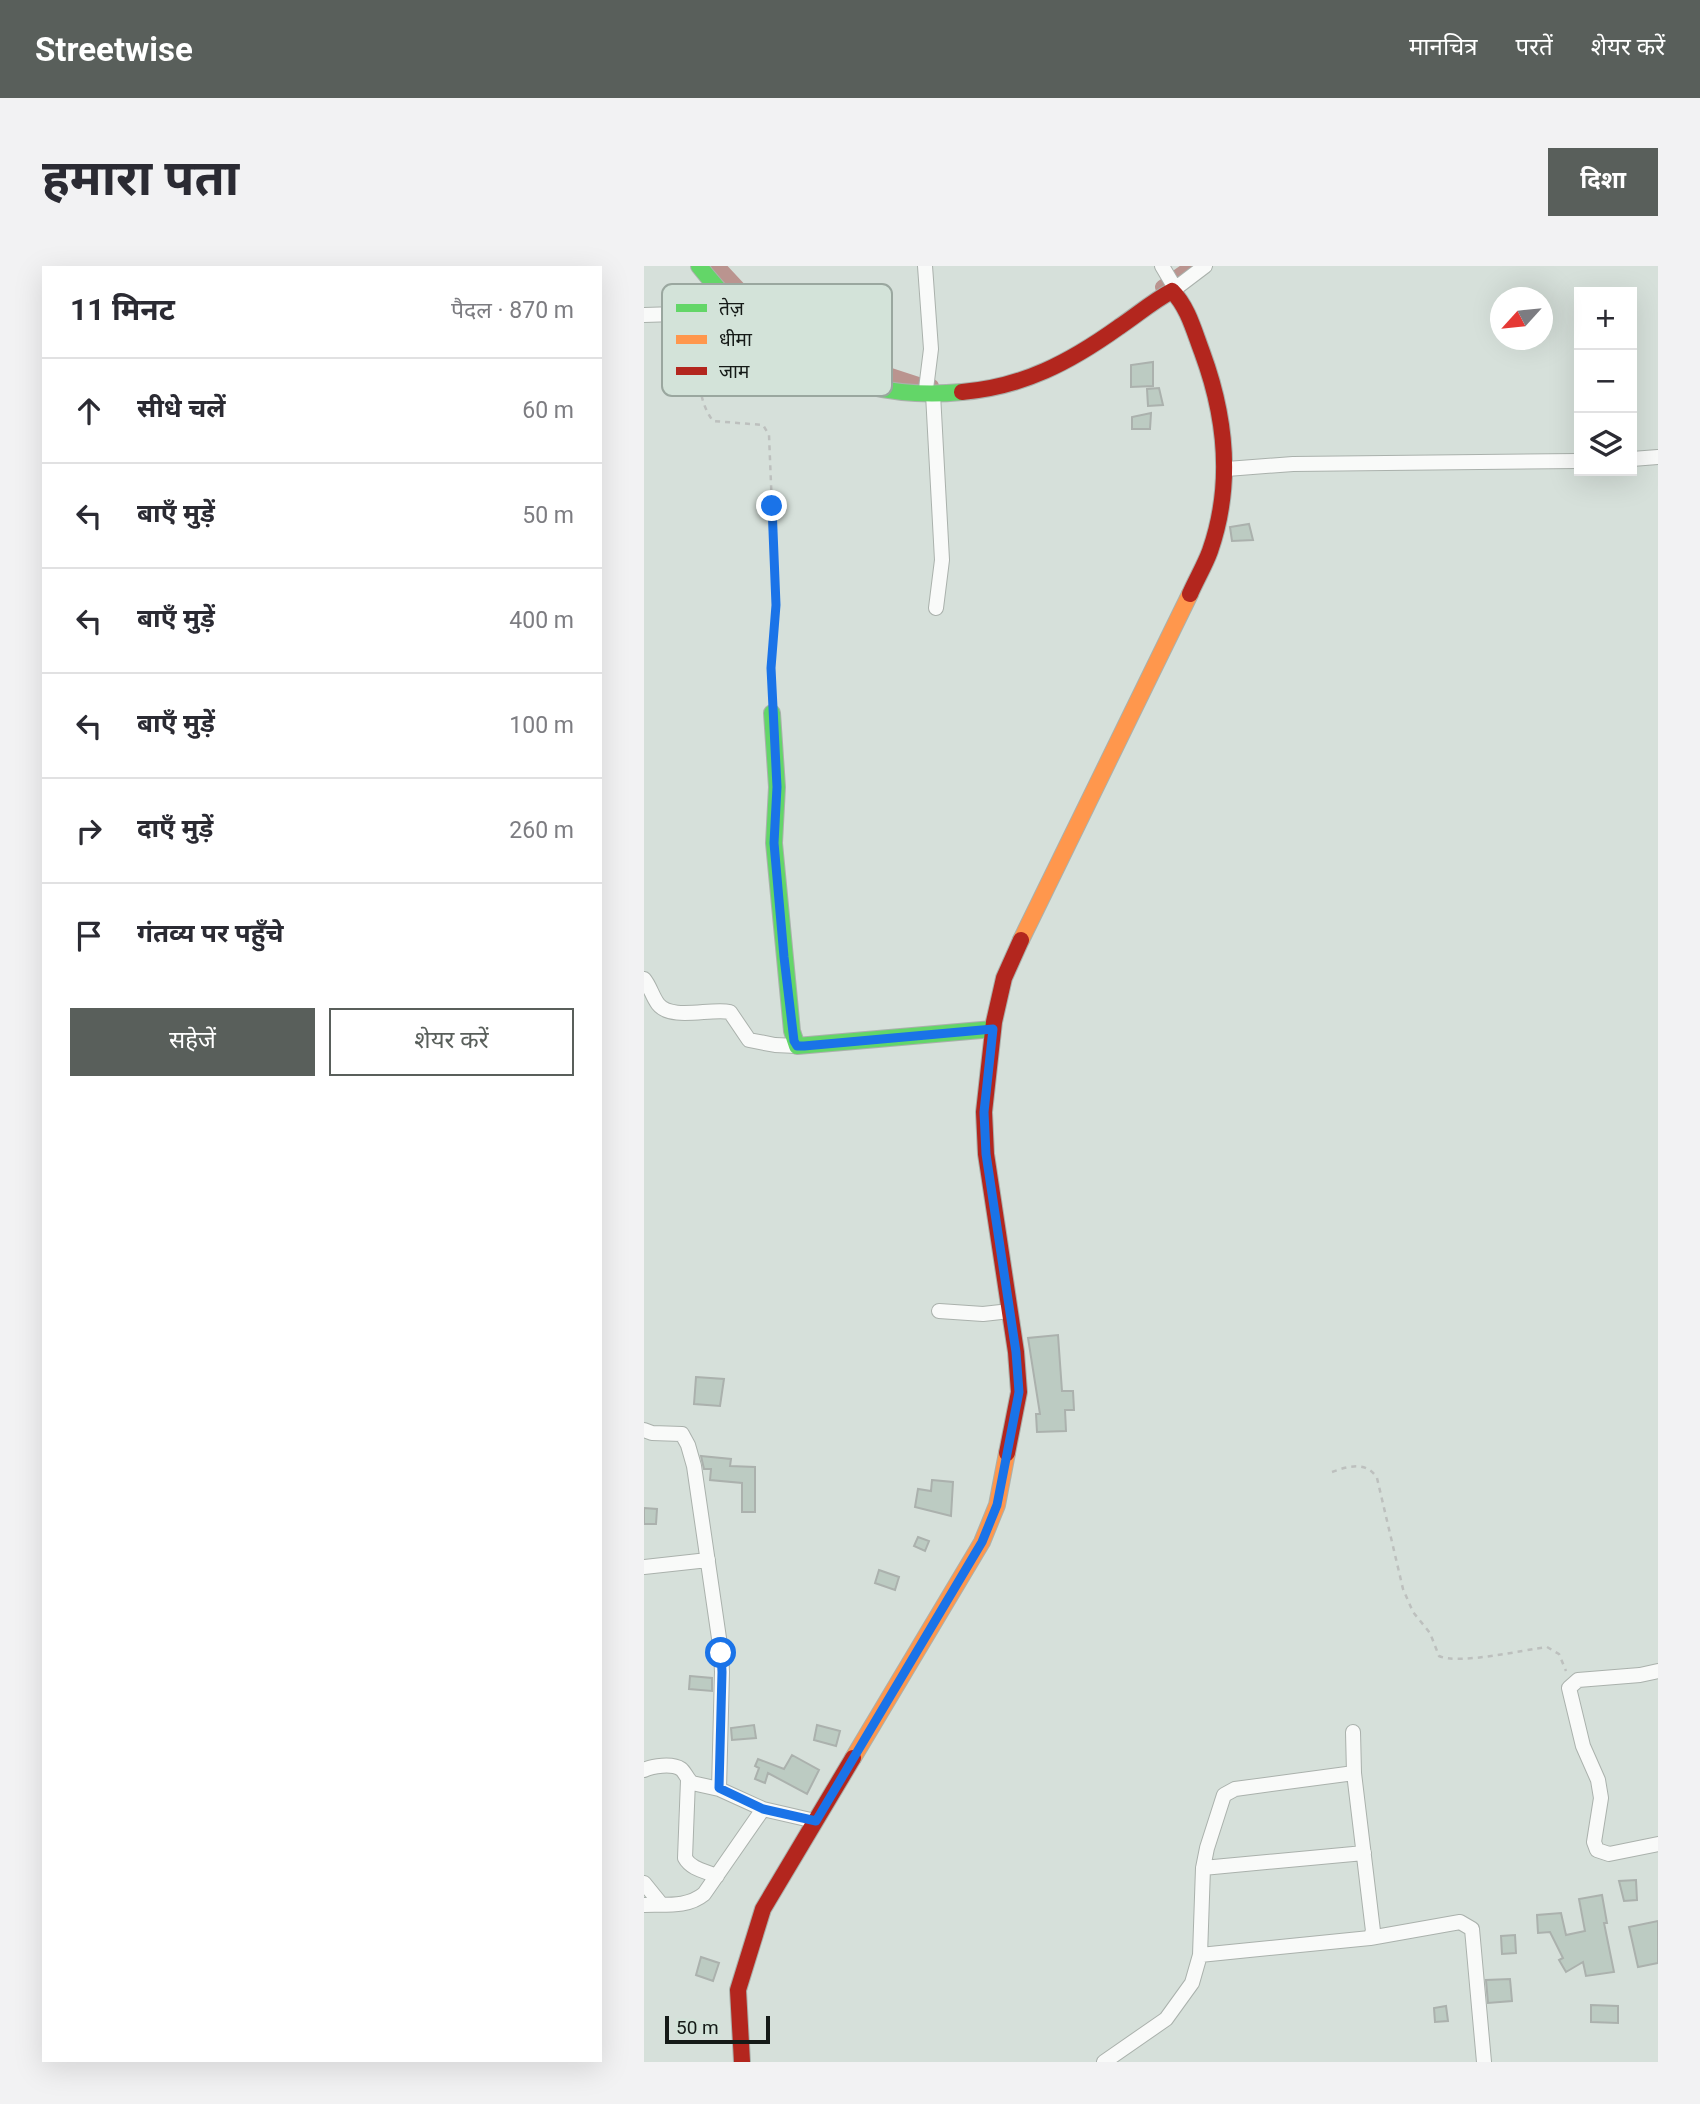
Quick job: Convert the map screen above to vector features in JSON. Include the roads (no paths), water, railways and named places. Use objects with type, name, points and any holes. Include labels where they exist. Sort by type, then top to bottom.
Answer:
[{"type":"street","points":[[699,266],[714,284]]},
{"type":"street","points":[[925,266],[931,339],[928,392],[942,560],[936,608]]},
{"type":"street","points":[[743,2062],[738,1990],[762,1909],[982,1542],[997,1505],[1019,1392],[1016,1352],[986,1154],[986,1029],[1015,952],[1210,552],[1222,511],[1227,469],[1215,383],[1182,301],[1169,291],[1161,266]]},
{"type":"street","points":[[892,387],[959,395],[1041,375],[1102,338],[1205,266]]},
{"type":"street","points":[[644,315],[662,315]]},
{"type":"street","points":[[1637,458],[1658,457]]},
{"type":"street","points":[[1227,469],[1293,464],[1574,461]]},
{"type":"street","points":[[772,713],[777,787],[774,843],[792,1031],[797,1046]]},
{"type":"street","points":[[644,979],[665,1010],[678,1013],[722,1010],[730,1012],[749,1040],[775,1045],[797,1046],[986,1029]]},
{"type":"street","points":[[939,1311],[984,1314],[1010,1311]]},
{"type":"street","points":[[644,1430],[652,1433],[682,1434],[688,1445],[708,1560],[722,1672],[719,1788]]},
{"type":"street","points":[[644,1567],[708,1560]]},
{"type":"street","points":[[1658,1671],[1578,1680],[1569,1688],[1583,1746],[1598,1780],[1601,1798],[1594,1842],[1597,1850],[1609,1854],[1658,1844]]},
{"type":"street","points":[[1353,1731],[1354,1773],[1373,1931],[1370,1938]]},
{"type":"street","points":[[644,1770],[651,1766],[675,1767],[684,1772],[688,1780],[685,1857],[695,1868],[717,1876]]},
{"type":"street","points":[[1104,2062],[1166,2019],[1192,1983],[1200,1955],[1203,1868],[1211,1832],[1227,1791],[1354,1773]]},
{"type":"street","points":[[688,1780],[719,1788],[763,1809],[816,1821]]},
{"type":"street","points":[[644,1905],[695,1901],[704,1894],[763,1809]]},
{"type":"street","points":[[1203,1868],[1364,1853]]},
{"type":"street","points":[[644,1883],[661,1905]]},
{"type":"street","points":[[1200,1955],[1370,1938],[1461,1922],[1472,1929],[1484,2062]]},
{"type":"waterway","points":[[718,266],[735,284]]},
{"type":"waterway","points":[[1162,287],[1192,266]]},
{"type":"waterway","points":[[892,376],[932,386]]}]
